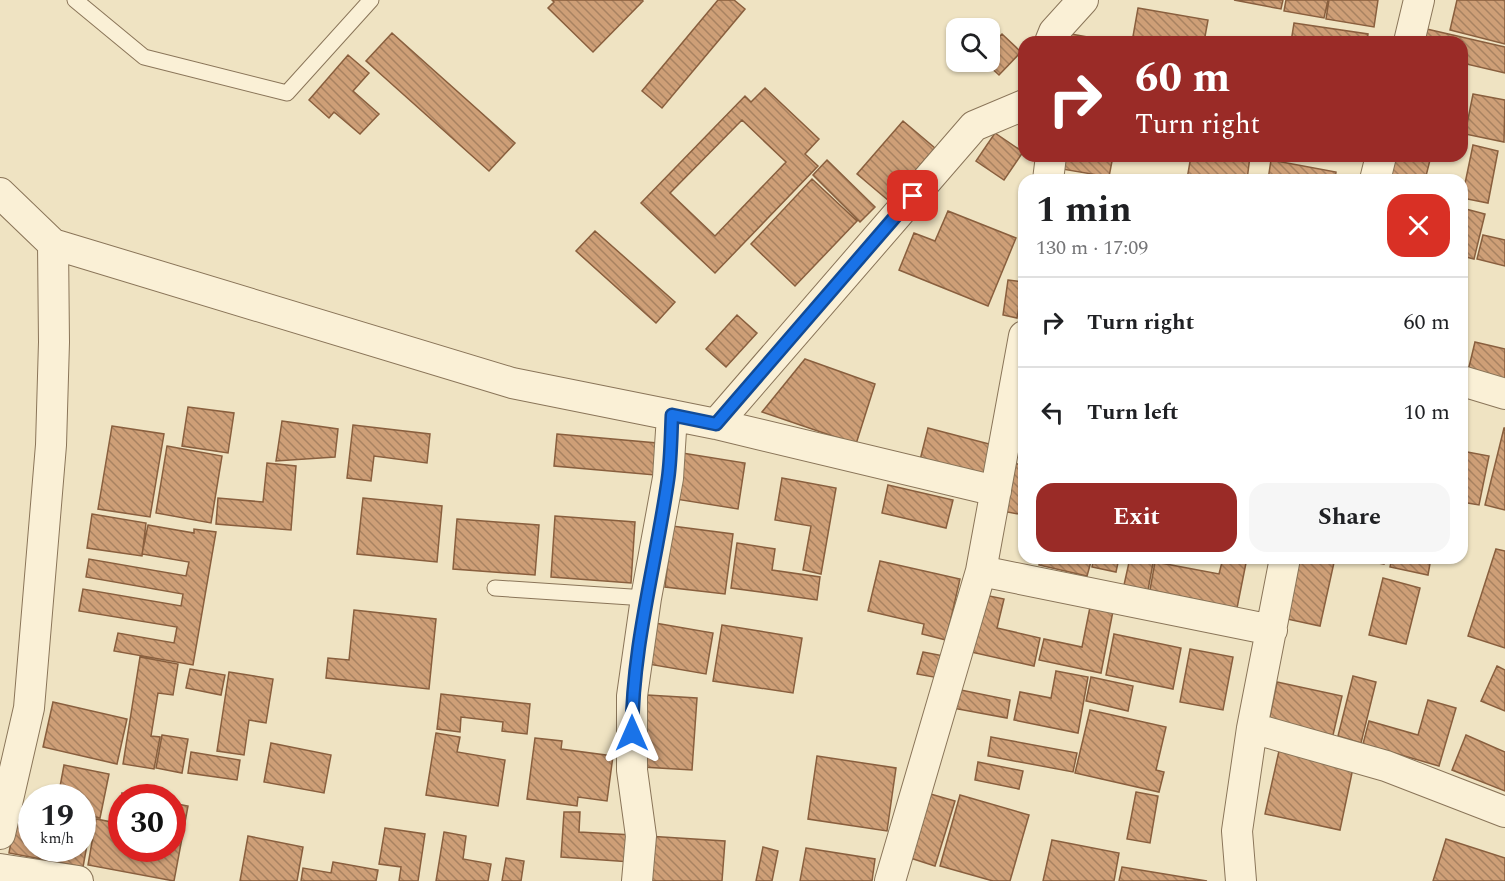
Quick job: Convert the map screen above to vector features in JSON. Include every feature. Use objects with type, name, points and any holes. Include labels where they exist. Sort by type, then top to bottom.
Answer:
[{"type":"street","points":[[1052,36],[1083,0]]},
{"type":"street","points":[[1410,36],[1419,0]]},
{"type":"street","points":[[716,424],[974,126],[1018,108]]},
{"type":"street","points":[[0,193],[53,244],[512,383],[716,424],[996,491]]},
{"type":"street","points":[[0,834],[4,801],[29,708],[50,457],[54,342],[53,244]]},
{"type":"street","points":[[890,881],[981,571],[1018,369]]},
{"type":"street","points":[[1468,383],[1505,394]]},
{"type":"street","points":[[637,881],[641,836],[632,770],[632,696],[646,598],[668,478],[672,415]]},
{"type":"street","points":[[1241,881],[1237,831],[1252,728],[1284,564]]},
{"type":"street","points":[[981,571],[1272,630]]},
{"type":"street","points":[[1252,728],[1386,766],[1505,812]]},
{"type":"street","points":[[0,869],[78,881]]},
{"type":"lane","points":[[75,0],[144,57],[287,93],[371,0]]},
{"type":"lane","points":[[495,588],[646,598]]},
{"type":"building","points":[[552,0],[643,1],[593,52],[548,8],[554,2]]},
{"type":"building","points":[[718,0],[734,0],[745,9],[662,108],[642,91]]},
{"type":"building","points":[[1234,0],[1283,0],[1281,9]]},
{"type":"building","points":[[1286,0],[1328,0],[1324,18],[1284,11]]},
{"type":"building","points":[[1329,0],[1378,0],[1374,27],[1326,19]]},
{"type":"building","points":[[1457,0],[1505,0],[1505,44],[1450,30]]},
{"type":"building","points":[[1138,8],[1208,20],[1205,36],[1133,36]]},
{"type":"building","points":[[1294,23],[1368,34],[1368,36],[1292,36]]},
{"type":"building","points":[[1418,27],[1457,36],[1416,36]]},
{"type":"building","points":[[392,33],[515,143],[489,171],[366,61]]},
{"type":"building","points":[[1002,34],[1018,49],[1018,55],[999,75],[996,72],[1000,72],[1000,36]]},
{"type":"building","points":[[1468,38],[1505,47],[1505,73],[1468,64]]},
{"type":"building","points":[[348,55],[369,73],[353,91],[379,114],[360,134],[334,112],[329,118],[309,100]]},
{"type":"building","points":[[765,88],[819,139],[805,154],[818,166],[715,273],[641,203],[745,96],[751,102]],"holes":[[[742,120],[786,162],[715,236],[670,193]]]},
{"type":"building","points":[[1473,94],[1505,100],[1504,142],[1468,135],[1468,119]]},
{"type":"building","points":[[903,121],[935,148],[889,201],[857,174]]},
{"type":"building","points":[[995,133],[1018,149],[1018,159],[1004,180],[976,161]]},
{"type":"building","points":[[1473,145],[1498,151],[1488,203],[1468,199],[1467,174]]},
{"type":"building","points":[[827,160],[875,207],[860,222],[813,175]]},
{"type":"building","points":[[1057,162],[1112,162],[1110,174],[1091,174],[1056,168]]},
{"type":"building","points":[[1190,162],[1249,162],[1248,174],[1188,174]]},
{"type":"building","points":[[1271,162],[1336,172],[1336,174],[1269,174]]},
{"type":"building","points":[[1385,162],[1430,162],[1426,174],[1382,174]]},
{"type":"building","points":[[812,179],[857,221],[795,286],[751,244]]},
{"type":"building","points":[[1468,210],[1485,214],[1474,259],[1468,258]]},
{"type":"building","points":[[948,211],[1016,238],[988,306],[899,270],[914,233],[935,241]]},
{"type":"building","points":[[595,231],[675,302],[656,323],[576,251]]},
{"type":"building","points":[[1483,235],[1505,240],[1505,266],[1477,259]]},
{"type":"building","points":[[1008,280],[1018,281],[1017,318],[1003,315]]},
{"type":"building","points":[[737,315],[757,333],[726,367],[706,349]]},
{"type":"building","points":[[1475,342],[1505,349],[1505,380],[1468,371]]},
{"type":"building","points":[[805,359],[875,384],[856,444],[762,412]]},
{"type":"building","points":[[188,407],[234,413],[228,453],[182,446]]},
{"type":"building","points":[[282,421],[338,429],[335,457],[276,461]]},
{"type":"building","points":[[353,425],[430,434],[427,463],[374,456],[371,481],[347,478]]},
{"type":"building","points":[[112,426],[164,434],[150,517],[98,509]]},
{"type":"building","points":[[928,428],[993,445],[986,476],[920,460]]},
{"type":"building","points":[[1505,428],[1505,510],[1485,505]]},
{"type":"building","points":[[1018,431],[1018,448],[1015,447]]},
{"type":"building","points":[[557,434],[657,443],[655,475],[554,466]]},
{"type":"building","points":[[167,446],[222,456],[211,523],[156,513]]},
{"type":"building","points":[[676,452],[745,463],[738,509],[669,498]]},
{"type":"building","points":[[1468,452],[1489,456],[1479,505],[1468,503]]},
{"type":"building","points":[[267,463],[296,466],[291,530],[216,524],[218,498],[263,502]]},
{"type":"building","points":[[1012,463],[1018,464],[1018,514],[1002,511]]},
{"type":"building","points":[[782,478],[836,488],[821,574],[803,570],[811,526],[775,520]]},
{"type":"building","points":[[888,485],[953,500],[946,528],[882,513]]},
{"type":"building","points":[[363,498],[442,506],[437,562],[357,554]]},
{"type":"building","points":[[92,514],[146,523],[142,556],[87,548]]},
{"type":"building","points":[[555,516],[635,522],[631,583],[551,577]]},
{"type":"building","points":[[457,519],[539,525],[535,575],[453,569]]},
{"type":"building","points":[[148,525],[194,533],[194,529],[216,532],[193,665],[114,651],[118,633],[174,643],[177,627],[79,611],[83,589],[181,606],[183,594],[86,577],[89,559],[186,576],[189,562],[142,554]]},
{"type":"building","points":[[672,526],[733,534],[725,594],[665,587]]},
{"type":"building","points":[[737,543],[775,549],[772,570],[820,577],[817,600],[731,588]]},
{"type":"building","points":[[1496,549],[1505,551],[1505,648],[1468,636]]},
{"type":"building","points":[[880,561],[960,579],[946,640],[922,634],[924,624],[868,611]]},
{"type":"building","points":[[1039,564],[1090,564],[1087,576]]},
{"type":"building","points":[[1093,564],[1118,564],[1116,572],[1092,567]]},
{"type":"building","points":[[1129,564],[1153,564],[1148,590],[1124,585]]},
{"type":"building","points":[[1155,564],[1219,574],[1222,564],[1246,564],[1237,608],[1150,590]]},
{"type":"building","points":[[1299,564],[1334,564],[1320,626],[1287,619]]},
{"type":"building","points":[[1391,564],[1430,564],[1428,575],[1390,567]]},
{"type":"building","points":[[1383,578],[1420,588],[1406,644],[1369,635]]},
{"type":"building","points":[[975,593],[1004,599],[997,628],[1040,638],[1034,666],[962,650]]},
{"type":"building","points":[[1090,607],[1113,611],[1101,673],[1039,660],[1044,639],[1082,647]]},
{"type":"building","points":[[354,610],[436,619],[429,689],[326,678],[328,658],[349,660]]},
{"type":"building","points":[[655,623],[713,633],[706,674],[648,664]]},
{"type":"building","points":[[722,625],[802,638],[793,693],[713,681]]},
{"type":"building","points":[[1114,634],[1181,648],[1173,689],[1106,675]]},
{"type":"building","points":[[1190,649],[1233,657],[1223,710],[1180,702]]},
{"type":"building","points":[[923,652],[944,656],[939,678],[917,674]]},
{"type":"building","points":[[140,657],[178,664],[173,695],[158,693],[151,736],[160,737],[154,769],[123,764]]},
{"type":"building","points":[[1497,666],[1505,670],[1505,711],[1481,701]]},
{"type":"building","points":[[190,669],[225,675],[221,695],[186,688]]},
{"type":"building","points":[[1056,671],[1088,677],[1078,733],[1014,720],[1020,692],[1051,698]]},
{"type":"building","points":[[229,672],[273,679],[266,723],[249,720],[244,755],[217,751]]},
{"type":"building","points":[[1353,676],[1376,682],[1361,743],[1338,736]]},
{"type":"building","points":[[1091,677],[1133,686],[1128,711],[1086,701]]},
{"type":"building","points":[[1277,682],[1342,696],[1333,735],[1269,721]]},
{"type":"building","points":[[951,688],[1010,700],[1007,718],[947,707]]},
{"type":"building","points":[[441,694],[530,704],[527,734],[502,731],[503,722],[461,717],[460,732],[437,729]]},
{"type":"building","points":[[647,695],[697,698],[692,770],[642,767]]},
{"type":"building","points":[[1428,700],[1456,708],[1439,766],[1363,744],[1369,721],[1418,735]]},
{"type":"building","points":[[53,702],[127,719],[117,764],[43,747]]},
{"type":"building","points":[[1090,710],[1166,727],[1156,770],[1164,772],[1159,792],[1075,773]]},
{"type":"building","points":[[436,733],[460,737],[457,752],[505,760],[498,806],[426,795]]},
{"type":"building","points":[[162,735],[188,739],[182,773],[156,768]]},
{"type":"building","points":[[1466,735],[1505,752],[1505,791],[1452,770]]},
{"type":"building","points":[[991,737],[1077,753],[1073,772],[988,756]]},
{"type":"building","points":[[535,738],[562,741],[561,749],[613,756],[607,801],[578,797],[577,806],[527,799]]},
{"type":"building","points":[[271,743],[331,755],[324,793],[264,782]]},
{"type":"building","points":[[1279,751],[1353,768],[1340,830],[1265,814]]},
{"type":"building","points":[[191,752],[240,760],[237,780],[188,773]]},
{"type":"building","points":[[817,756],[896,768],[887,831],[808,819]]},
{"type":"building","points":[[978,762],[1023,771],[1019,789],[975,780]]},
{"type":"building","points":[[64,765],[109,774],[100,818],[96,817],[96,784],[60,784]]},
{"type":"building","points":[[920,791],[955,801],[935,866],[901,855]]},
{"type":"building","points":[[1136,792],[1158,796],[1150,843],[1127,839]]},
{"type":"building","points":[[960,795],[1029,815],[1010,881],[993,881],[940,866]]},
{"type":"building","points":[[564,812],[580,812],[579,832],[633,835],[631,862],[561,857]]},
{"type":"building","points":[[96,819],[108,821],[108,862],[178,862],[174,881],[88,865],[89,862],[96,862]]},
{"type":"building","points":[[15,820],[18,821],[18,855],[9,853]]},
{"type":"building","points":[[385,828],[425,834],[418,881],[399,881],[401,867],[379,864]]},
{"type":"building","points":[[444,832],[466,836],[463,859],[491,864],[488,881],[436,881]]},
{"type":"building","points":[[248,836],[303,847],[297,881],[240,881]]},
{"type":"building","points":[[647,836],[725,841],[722,881],[645,881]]},
{"type":"building","points":[[1446,839],[1505,858],[1505,881],[1433,881]]},
{"type":"building","points":[[1052,840],[1119,853],[1114,881],[1043,881]]},
{"type":"building","points":[[763,847],[778,851],[772,881],[756,881]]},
{"type":"building","points":[[806,848],[875,859],[872,881],[800,881]]},
{"type":"building","points":[[506,858],[524,861],[521,881],[502,881]]},
{"type":"building","points":[[57,862],[84,862],[83,867]]},
{"type":"building","points":[[333,862],[378,870],[376,881],[301,881],[303,868],[331,873]]},
{"type":"building","points":[[1122,867],[1207,881],[1119,881]]},
{"type":"route","points":[[632,733],[632,696],[646,598],[668,478],[672,415],[716,424],[913,196]]}]
